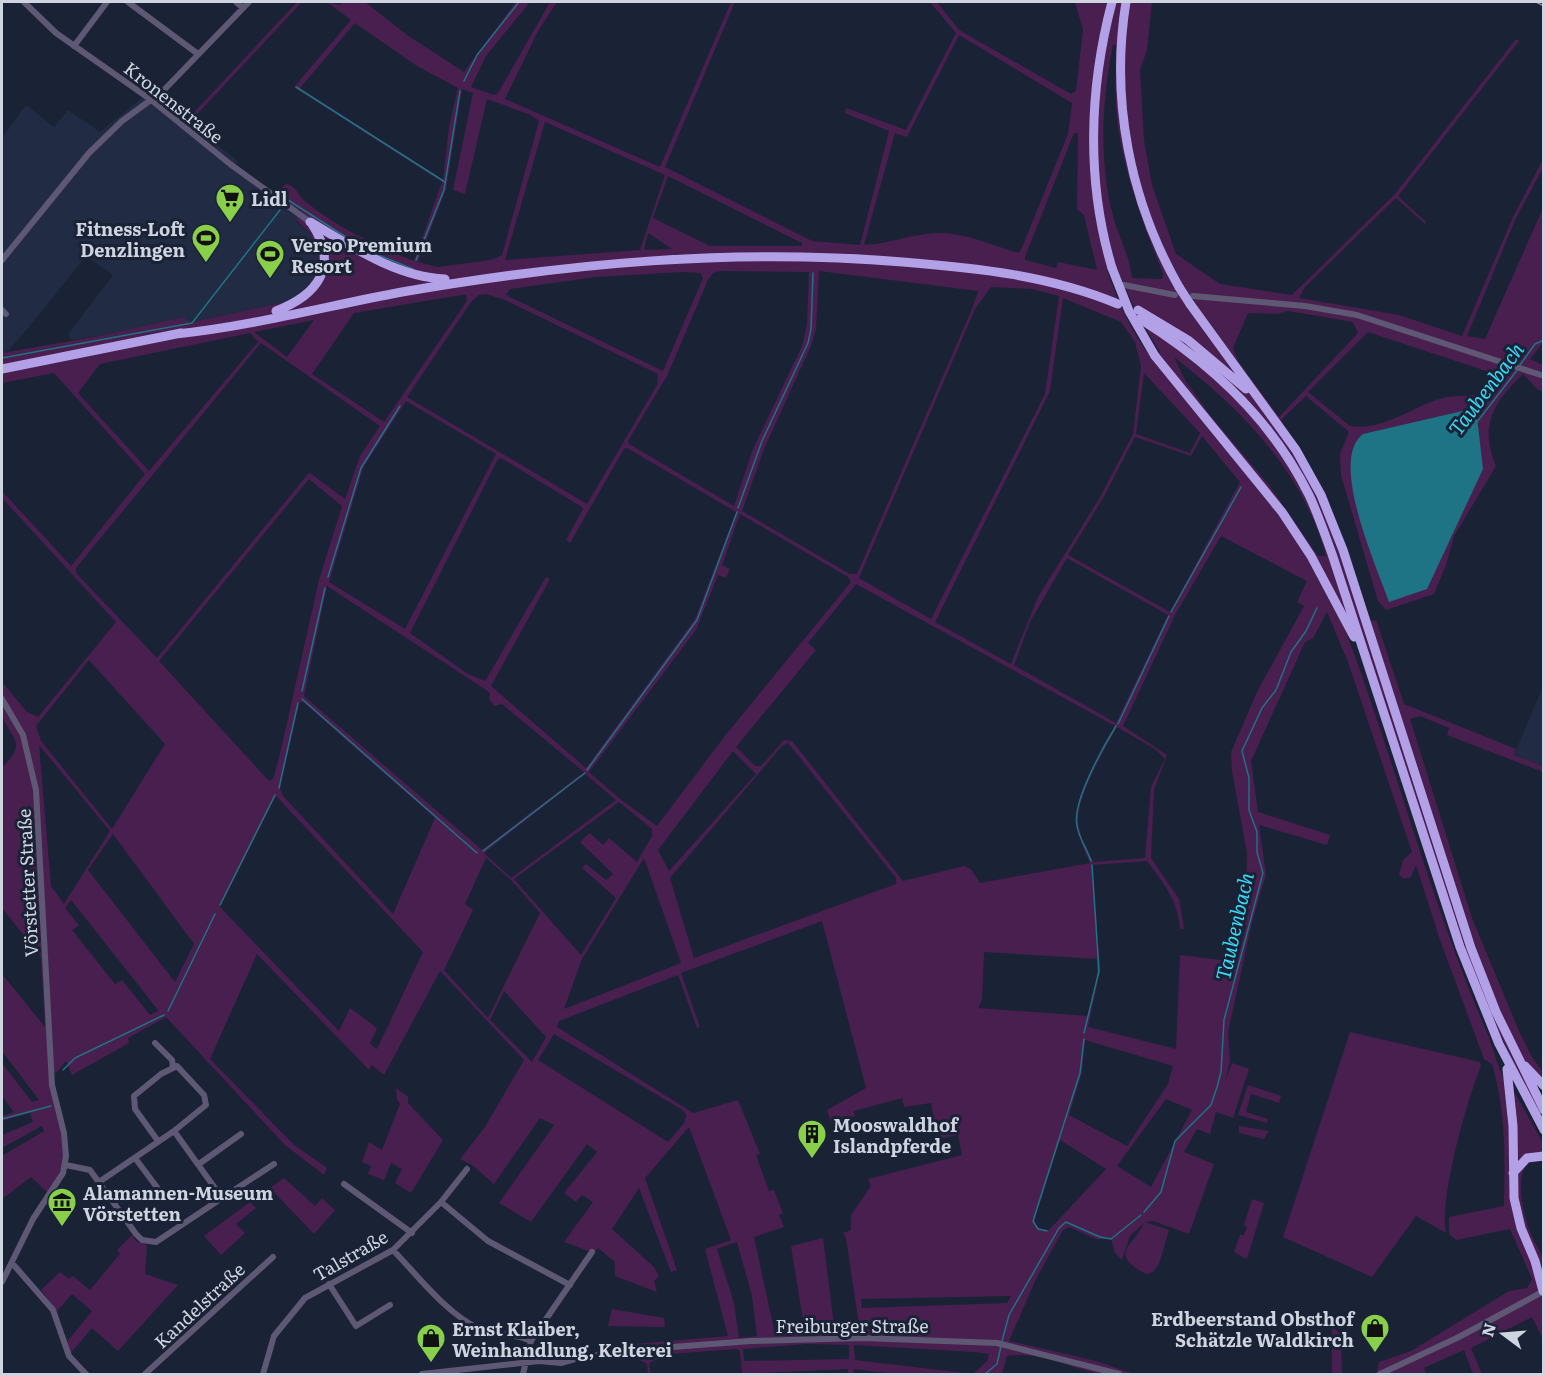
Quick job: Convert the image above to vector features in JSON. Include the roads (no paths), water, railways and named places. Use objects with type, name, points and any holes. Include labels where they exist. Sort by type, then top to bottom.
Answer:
[{"type":"highway","points":[[1112,2],[1096,91],[1093,145],[1098,208],[1112,268],[1129,311],[1155,356],[1282,512],[1311,556],[1363,653]]},
{"type":"highway","points":[[1126,2],[1121,81],[1131,163],[1150,227],[1177,291],[1191,300],[1301,460],[1332,522],[1467,938],[1510,1057],[1544,1110]]},
{"type":"highway","points":[[310,222],[385,263],[427,278],[445,279]]},
{"type":"highway","points":[[276,311],[298,302],[311,293],[321,274],[323,250],[310,222]]},
{"type":"highway","points":[[2,369],[403,292],[567,267],[681,257],[828,257],[949,266],[1048,281],[1118,304]]},
{"type":"highway","points":[[176,334],[276,311],[445,279],[541,266],[567,267]]},
{"type":"highway","points":[[1259,400],[1188,340],[1139,315],[1214,373],[1259,418],[1284,451],[1312,502],[1332,554],[1460,947],[1544,1130]]},
{"type":"highway","points":[[1510,1057],[1544,1086]]},
{"type":"highway","points":[[1510,1057],[1514,1198],[1521,1228],[1535,1261],[1543,1291]]},
{"type":"highway","points":[[1513,1173],[1527,1158],[1544,1156]]},
{"type":"highway","points":[[1535,1261],[1544,1270]]},
{"type":"street","name":"Kronenstraße","points":[[24,2],[74,46],[150,99],[230,164],[310,222]]},
{"type":"street","points":[[74,46],[107,2]]},
{"type":"street","points":[[128,2],[198,54]]},
{"type":"street","points":[[236,2],[243,8]]},
{"type":"street","points":[[2,260],[84,158],[122,121],[163,91],[249,2]]},
{"type":"street","points":[[1124,285],[1177,291]]},
{"type":"street","points":[[1191,300],[1305,306],[1357,315],[1544,376]]},
{"type":"street","name":"Vörstetter Straße","points":[[2,699],[22,735],[36,790],[52,1073],[55,1101],[64,1133],[66,1165]]},
{"type":"street","points":[[155,1043],[172,1060],[174,1067]]},
{"type":"street","points":[[99,1182],[174,1131],[206,1105],[204,1095],[177,1066],[134,1096],[135,1109],[158,1141]]},
{"type":"street","points":[[174,1131],[222,1198]]},
{"type":"street","points":[[199,1164],[241,1134]]},
{"type":"street","points":[[135,1158],[159,1190]]},
{"type":"street","points":[[2,1282],[33,1219],[61,1177],[66,1165],[90,1170],[136,1234],[150,1242],[168,1236],[274,1164]]},
{"type":"street","name":"Talstraße","points":[[263,1374],[274,1336],[305,1298],[393,1250],[441,1202],[467,1169]]},
{"type":"street","points":[[344,1184],[412,1233]]},
{"type":"street","points":[[441,1202],[488,1241],[570,1285]]},
{"type":"street","points":[[393,1250],[454,1311],[471,1324],[489,1331],[519,1335],[531,1341]]},
{"type":"street","points":[[523,1374],[531,1341],[592,1252]]},
{"type":"street","name":"Kandelstraße","points":[[145,1374],[273,1257]]},
{"type":"street","points":[[12,1263],[53,1310],[69,1356],[86,1374]]},
{"type":"street","points":[[329,1284],[356,1326],[390,1305]]},
{"type":"street","points":[[1380,1374],[1487,1323],[1543,1291]]},
{"type":"street","name":"Freiburger Straße","points":[[422,1374],[539,1361],[560,1354],[582,1357],[751,1341],[863,1338],[997,1343],[1119,1374]]},
{"type":"waterway","points":[[464,81],[477,55],[519,2]]},
{"type":"waterway","points":[[296,87],[445,182]]},
{"type":"waterway","points":[[416,260],[444,190],[460,91]]},
{"type":"waterway","points":[[286,193],[288,200],[352,241]]},
{"type":"waterway","points":[[2,358],[192,323],[280,210]]},
{"type":"waterway","points":[[366,250],[413,269]]},
{"type":"waterway","points":[[738,508],[762,441],[808,343],[811,329],[813,273]]},
{"type":"waterway","name":"Taubenbach","points":[[1520,365],[1535,344],[1544,340]]},
{"type":"waterway","name":"Taubenbach","points":[[1477,422],[1518,369]]},
{"type":"waterway","points":[[328,577],[361,468],[400,406]]},
{"type":"waterway","points":[[1171,612],[1241,487]]},
{"type":"waterway","points":[[587,770],[697,620],[737,512]]},
{"type":"waterway","points":[[302,691],[325,588]]},
{"type":"waterway","name":"Taubenbach","points":[[1144,1212],[1161,1192],[1175,1141],[1211,1105],[1217,1087],[1221,1072],[1224,1020],[1263,873],[1257,852],[1257,832],[1249,810],[1249,778],[1242,751],[1262,708],[1276,690],[1291,652],[1306,631],[1317,608]]},
{"type":"waterway","points":[[1118,724],[1169,616]]},
{"type":"waterway","points":[[302,699],[477,853]]},
{"type":"waterway","points":[[279,788],[298,703]]},
{"type":"waterway","points":[[1091,861],[1077,826],[1079,803],[1090,775],[1116,726]]},
{"type":"waterway","points":[[483,851],[585,773]]},
{"type":"waterway","points":[[220,905],[275,795]]},
{"type":"waterway","points":[[1084,1033],[1099,971],[1092,865]]},
{"type":"waterway","points":[[168,1011],[215,914]]},
{"type":"waterway","points":[[63,1070],[75,1058],[164,1015]]},
{"type":"waterway","points":[[1047,1231],[1038,1229],[1033,1221],[1080,1073],[1084,1039]]},
{"type":"waterway","points":[[2,1119],[51,1106]]},
{"type":"waterway","name":"Taubenbach","points":[[1002,1341],[1009,1315],[1059,1228],[1066,1222],[1100,1237],[1111,1239],[1141,1215]]},
{"type":"waterway","name":"Taubenbach","points":[[985,1374],[997,1364],[1001,1346]]},
{"type":"railway","points":[[1536,2],[1544,6]]},
{"type":"place","name":"Lidl","points":[[230,224]]},
{"type":"place","name":"Fitness-Loft Denzlingen","points":[[206,264]]},
{"type":"place","name":"Verso Premium Resort","points":[[270,280]]},
{"type":"place","name":"Mooswaldhof Islandpferde","points":[[812,1160]]},
{"type":"place","name":"Alamannen-Museum Vörstetten","points":[[62,1228]]},
{"type":"place","name":"Erdbeerstand Obsthof Schätzle Waldkirch","points":[[1375,1354]]},
{"type":"place","name":"Ernst Klaiber, Weinhandlung, Kelterei","points":[[431,1364]]}]
